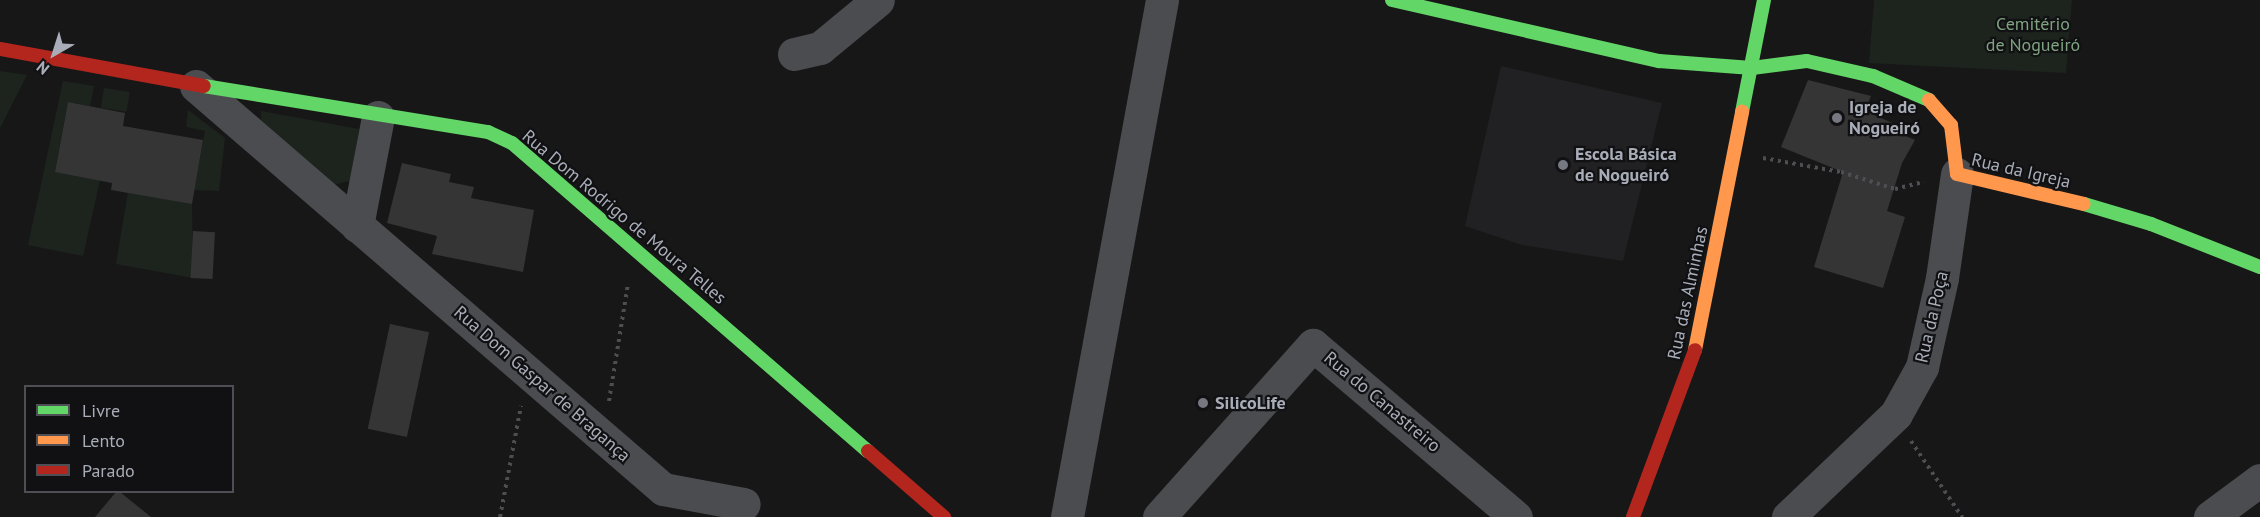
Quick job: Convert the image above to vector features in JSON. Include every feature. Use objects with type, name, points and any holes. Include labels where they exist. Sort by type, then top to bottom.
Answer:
[{"type":"street","points":[[794,54],[820,48],[878,0]]},
{"type":"street","points":[[1067,517],[1162,0]]},
{"type":"street","name":"Rua da Igreja","points":[[1392,0],[1466,8],[1659,61],[1752,68],[1807,61],[1873,76],[1927,98],[1951,125],[1957,174],[2055,196],[2151,224],[2260,267]]},
{"type":"street","name":"Rua das Alminhas","points":[[1633,517],[1692,367],[1764,0]]},
{"type":"street","name":"Rua Dom Rodrigo de Moura Telles","points":[[0,49],[378,117],[488,132],[512,143],[944,517]]},
{"type":"street","name":"Rua Dom Gaspar de Bragança","points":[[196,86],[663,489],[744,504]]},
{"type":"street","points":[[357,226],[378,117]]},
{"type":"street","name":"Rua da Poça","points":[[1788,517],[1896,414],[1922,367],[1942,278],[1957,174]]},
{"type":"street","name":"Rua do Canastreiro","points":[[1159,517],[1313,345],[1516,517]]},
{"type":"street","points":[[2210,517],[2260,480]]},
{"type":"path","points":[[1735,153],[1841,172],[1895,189],[1957,174]]},
{"type":"path","points":[[603,436],[635,248]]},
{"type":"path","points":[[500,517],[528,371]]},
{"type":"path","points":[[1896,414],[1962,517]]},
{"type":"shaded area","name":"Escola Básica de Nogueiró","points":[[1501,66],[1662,103],[1623,261],[1522,245],[1465,226]]},
{"type":"green space","name":"Cemitério de Nogueiró","points":[[1874,0],[2072,0],[2066,73],[1869,63]]},
{"type":"green space","points":[[0,71],[27,75],[0,128]]},
{"type":"green space","points":[[63,81],[94,86],[90,106],[68,102],[55,171],[100,180],[83,256],[28,245]]},
{"type":"green space","points":[[104,88],[130,92],[127,112],[101,108]]},
{"type":"green space","points":[[188,110],[225,138],[219,191],[194,190],[205,131],[186,127]]},
{"type":"green space","points":[[261,111],[359,129],[350,181],[333,185],[261,121]]},
{"type":"green space","points":[[129,186],[161,198],[192,204],[193,278],[116,264]]},
{"type":"building","points":[[1808,80],[1871,96],[1865,111],[1897,125],[1894,131],[1915,140],[1902,163],[1887,211],[1905,217],[1883,288],[1814,267],[1843,172],[1781,147]]},
{"type":"building","points":[[68,102],[125,113],[123,126],[203,140],[192,204],[111,190],[112,183],[55,172]]},
{"type":"building","points":[[402,163],[451,174],[449,182],[474,187],[471,198],[534,210],[523,272],[432,254],[437,236],[387,223]]},
{"type":"building","points":[[193,231],[215,232],[213,279],[191,278]]},
{"type":"building","points":[[390,324],[429,332],[407,437],[368,429]]},
{"type":"building","points":[[115,493],[121,493],[151,517],[95,517]]},
{"type":"traffic: fast","points":[[1392,0],[1659,61],[1752,68],[1807,61],[1873,76],[1929,100]]},
{"type":"traffic: fast","points":[[1742,112],[1764,0]]},
{"type":"traffic: fast","points":[[204,86],[488,132],[512,143],[868,451]]},
{"type":"traffic: fast","points":[[2084,204],[2151,224],[2260,267]]},
{"type":"traffic: slow","points":[[1929,100],[1951,125],[1957,174],[2084,204]]},
{"type":"traffic: slow","points":[[1695,350],[1742,112]]},
{"type":"traffic: jam","points":[[0,49],[204,86]]},
{"type":"traffic: jam","points":[[1633,517],[1695,350]]},
{"type":"traffic: jam","points":[[868,451],[944,517]]},
{"type":"place","name":"Igreja de Nogueiró","points":[[1837,118]]},
{"type":"place","name":"Escola Básica de Nogueiró","points":[[1563,165]]},
{"type":"place","name":"SilicoLife","points":[[1203,403]]}]
